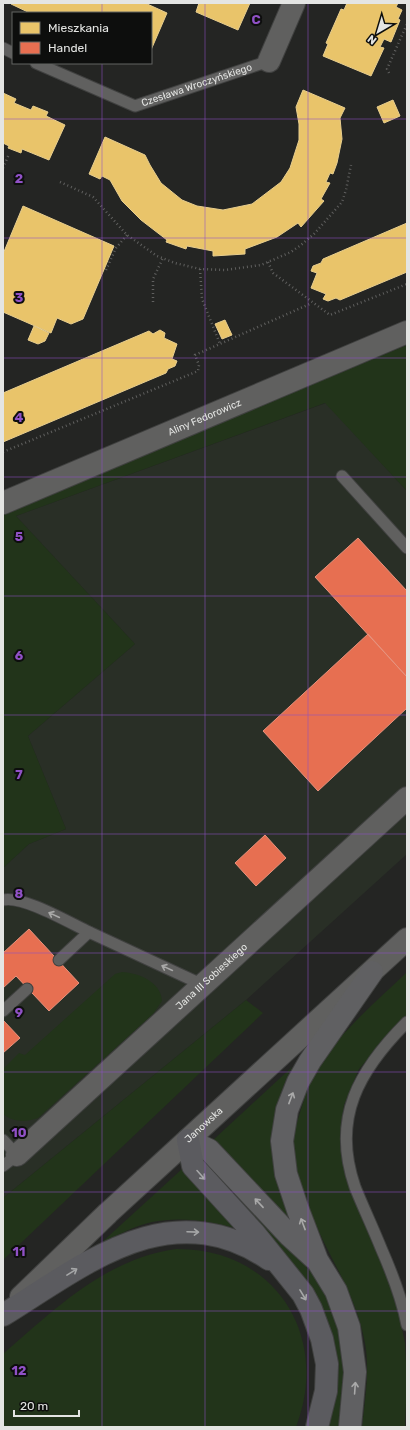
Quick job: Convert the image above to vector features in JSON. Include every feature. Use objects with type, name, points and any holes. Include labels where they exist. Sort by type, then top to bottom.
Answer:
[{"type":"highway","points":[[188,1140],[193,1166],[254,1233],[303,1294],[317,1325],[325,1352],[327,1376],[326,1391],[317,1427]]},
{"type":"highway","points":[[3,1315],[107,1252],[153,1235],[196,1232],[215,1235],[256,1250],[279,1265]]},
{"type":"main road","points":[[350,1427],[355,1384],[351,1337],[346,1317],[336,1291],[317,1260],[286,1174],[283,1154],[283,1126],[291,1098],[310,1061],[372,972]]},
{"type":"main road","points":[[188,1140],[209,1150],[290,1236],[317,1260]]},
{"type":"street","points":[[270,61],[294,3]]},
{"type":"street","name":"Aliny Fedorowicz","points":[[3,503],[407,332]]},
{"type":"street","name":"Jana III Sobieskiego","points":[[8,1154],[203,985],[407,798]]},
{"type":"street","name":"Janowska","points":[[3,1315],[188,1140],[407,939]]},
{"type":"lane","points":[[3,48],[12,52]]},
{"type":"lane","name":"Czesława Wroczyńskiego","points":[[38,64],[135,106],[270,61]]},
{"type":"lane","points":[[342,476],[407,548]]},
{"type":"lane","points":[[3,900],[9,899],[25,902],[203,985]]},
{"type":"lane","points":[[59,960],[89,932]]},
{"type":"lane","points":[[3,1011],[27,989]]},
{"type":"lane","points":[[407,1022],[370,1065],[361,1079],[350,1107],[345,1136],[347,1154],[355,1186],[393,1275],[407,1325]]},
{"type":"path","points":[[389,73],[387,69],[407,24]]},
{"type":"path","points":[[3,168],[9,154]]},
{"type":"path","points":[[60,182],[93,197],[127,235],[163,258],[200,269],[231,270],[268,262],[291,252],[314,234],[337,209],[344,196],[351,165]]},
{"type":"path","points":[[106,270],[116,248],[127,235]]},
{"type":"path","points":[[153,302],[153,279],[163,258]]},
{"type":"path","points":[[268,262],[273,273],[326,314],[334,314],[407,284]]},
{"type":"path","points":[[200,269],[202,299],[220,344]]},
{"type":"path","points":[[3,452],[198,371],[199,365],[195,355],[312,303]]},
{"type":"shaded area","points":[[326,403],[407,491],[407,854],[246,1000],[3,1198],[3,868],[29,844],[66,829],[28,736],[135,644],[16,516]]},
{"type":"green space","points":[[407,345],[407,491],[325,403],[16,516],[135,644],[28,736],[66,829],[29,844],[3,868],[3,513]]},
{"type":"green space","points":[[122,972],[135,974],[142,977],[158,989],[161,994],[162,1001],[153,1014],[38,1118],[20,1121],[7,1117],[3,1114],[3,1069],[19,1053],[25,1055],[115,974]]},
{"type":"green space","points":[[407,972],[407,1015],[359,1069],[344,1105],[341,1124],[340,1147],[346,1176],[385,1269],[400,1319],[405,1343],[407,1381],[405,1427],[362,1427],[367,1374],[365,1343],[358,1317],[348,1292],[312,1216],[302,1191],[296,1165],[294,1138],[305,1096],[318,1067],[327,1054],[349,1029]]},
{"type":"green space","points":[[246,1000],[263,1013],[3,1260],[3,1198]]},
{"type":"green space","points":[[292,1067],[282,1089],[276,1109],[272,1146],[278,1183],[292,1225],[212,1141]]},
{"type":"green space","points":[[207,1158],[323,1285],[343,1347],[345,1375],[339,1427],[327,1427],[336,1391],[337,1357],[329,1325],[318,1299],[303,1276],[202,1163]]},
{"type":"green space","points":[[182,1169],[241,1230],[197,1220],[163,1220],[139,1226],[100,1244]]},
{"type":"green space","points":[[176,1249],[211,1253],[241,1264],[267,1281],[286,1304],[300,1330],[306,1361],[305,1393],[296,1427],[3,1427],[3,1354],[82,1288],[126,1263],[150,1255]]},
{"type":"building: Mieszkania","points":[[145,3],[167,13],[152,48],[152,12],[28,12],[11,4]]},
{"type":"building: Mieszkania","points":[[199,3],[250,3],[238,30],[196,12]]},
{"type":"building: Mieszkania","points":[[347,3],[398,3],[396,7],[402,10],[398,19],[400,20],[391,42],[384,39],[380,47],[384,48],[371,76],[323,56],[328,44],[326,43],[341,9],[344,10]]},
{"type":"building: Mieszkania","points":[[303,90],[345,108],[340,118],[342,139],[337,163],[333,174],[330,173],[326,182],[330,183],[321,199],[324,201],[301,227],[298,223],[277,237],[245,249],[245,254],[213,256],[213,251],[187,246],[186,249],[166,242],[167,240],[141,220],[122,201],[110,180],[102,176],[100,179],[89,174],[105,137],[145,155],[161,183],[182,200],[197,206],[223,210],[252,204],[281,182],[290,168],[299,140],[299,124],[296,107]]},
{"type":"building: Mieszkania","points":[[3,93],[16,99],[14,103],[31,110],[33,106],[48,112],[46,116],[65,125],[49,160],[22,149],[21,153],[8,148],[9,146],[3,143]]},
{"type":"building: Mieszkania","points":[[393,100],[400,116],[384,123],[377,107]]},
{"type":"building: Mieszkania","points":[[23,206],[114,246],[83,319],[71,324],[57,318],[51,333],[3,312],[3,254]]},
{"type":"building: Mieszkania","points":[[407,223],[407,272],[340,300],[336,298],[328,301],[323,299],[326,294],[311,288],[317,273],[311,271],[313,266],[321,263],[323,259]]},
{"type":"building: Mieszkania","points":[[225,320],[232,335],[222,339],[215,324]]},
{"type":"building: Mieszkania","points":[[34,326],[49,333],[45,341],[38,344],[28,340]]},
{"type":"building: Mieszkania","points":[[160,330],[165,333],[164,338],[177,344],[172,359],[177,361],[175,366],[168,369],[166,373],[3,442],[3,393],[149,331],[153,334]]},
{"type":"building: Handel","points":[[358,538],[407,591],[407,677],[315,577]]},
{"type":"building: Handel","points":[[368,634],[407,677],[407,708],[318,791],[263,731]]},
{"type":"building: Handel","points":[[265,835],[286,858],[256,886],[235,863]]},
{"type":"building: Handel","points":[[29,929],[79,983],[49,1011],[16,976],[3,988],[3,953]]},
{"type":"building: Handel","points":[[3,1020],[20,1038],[3,1053]]}]
